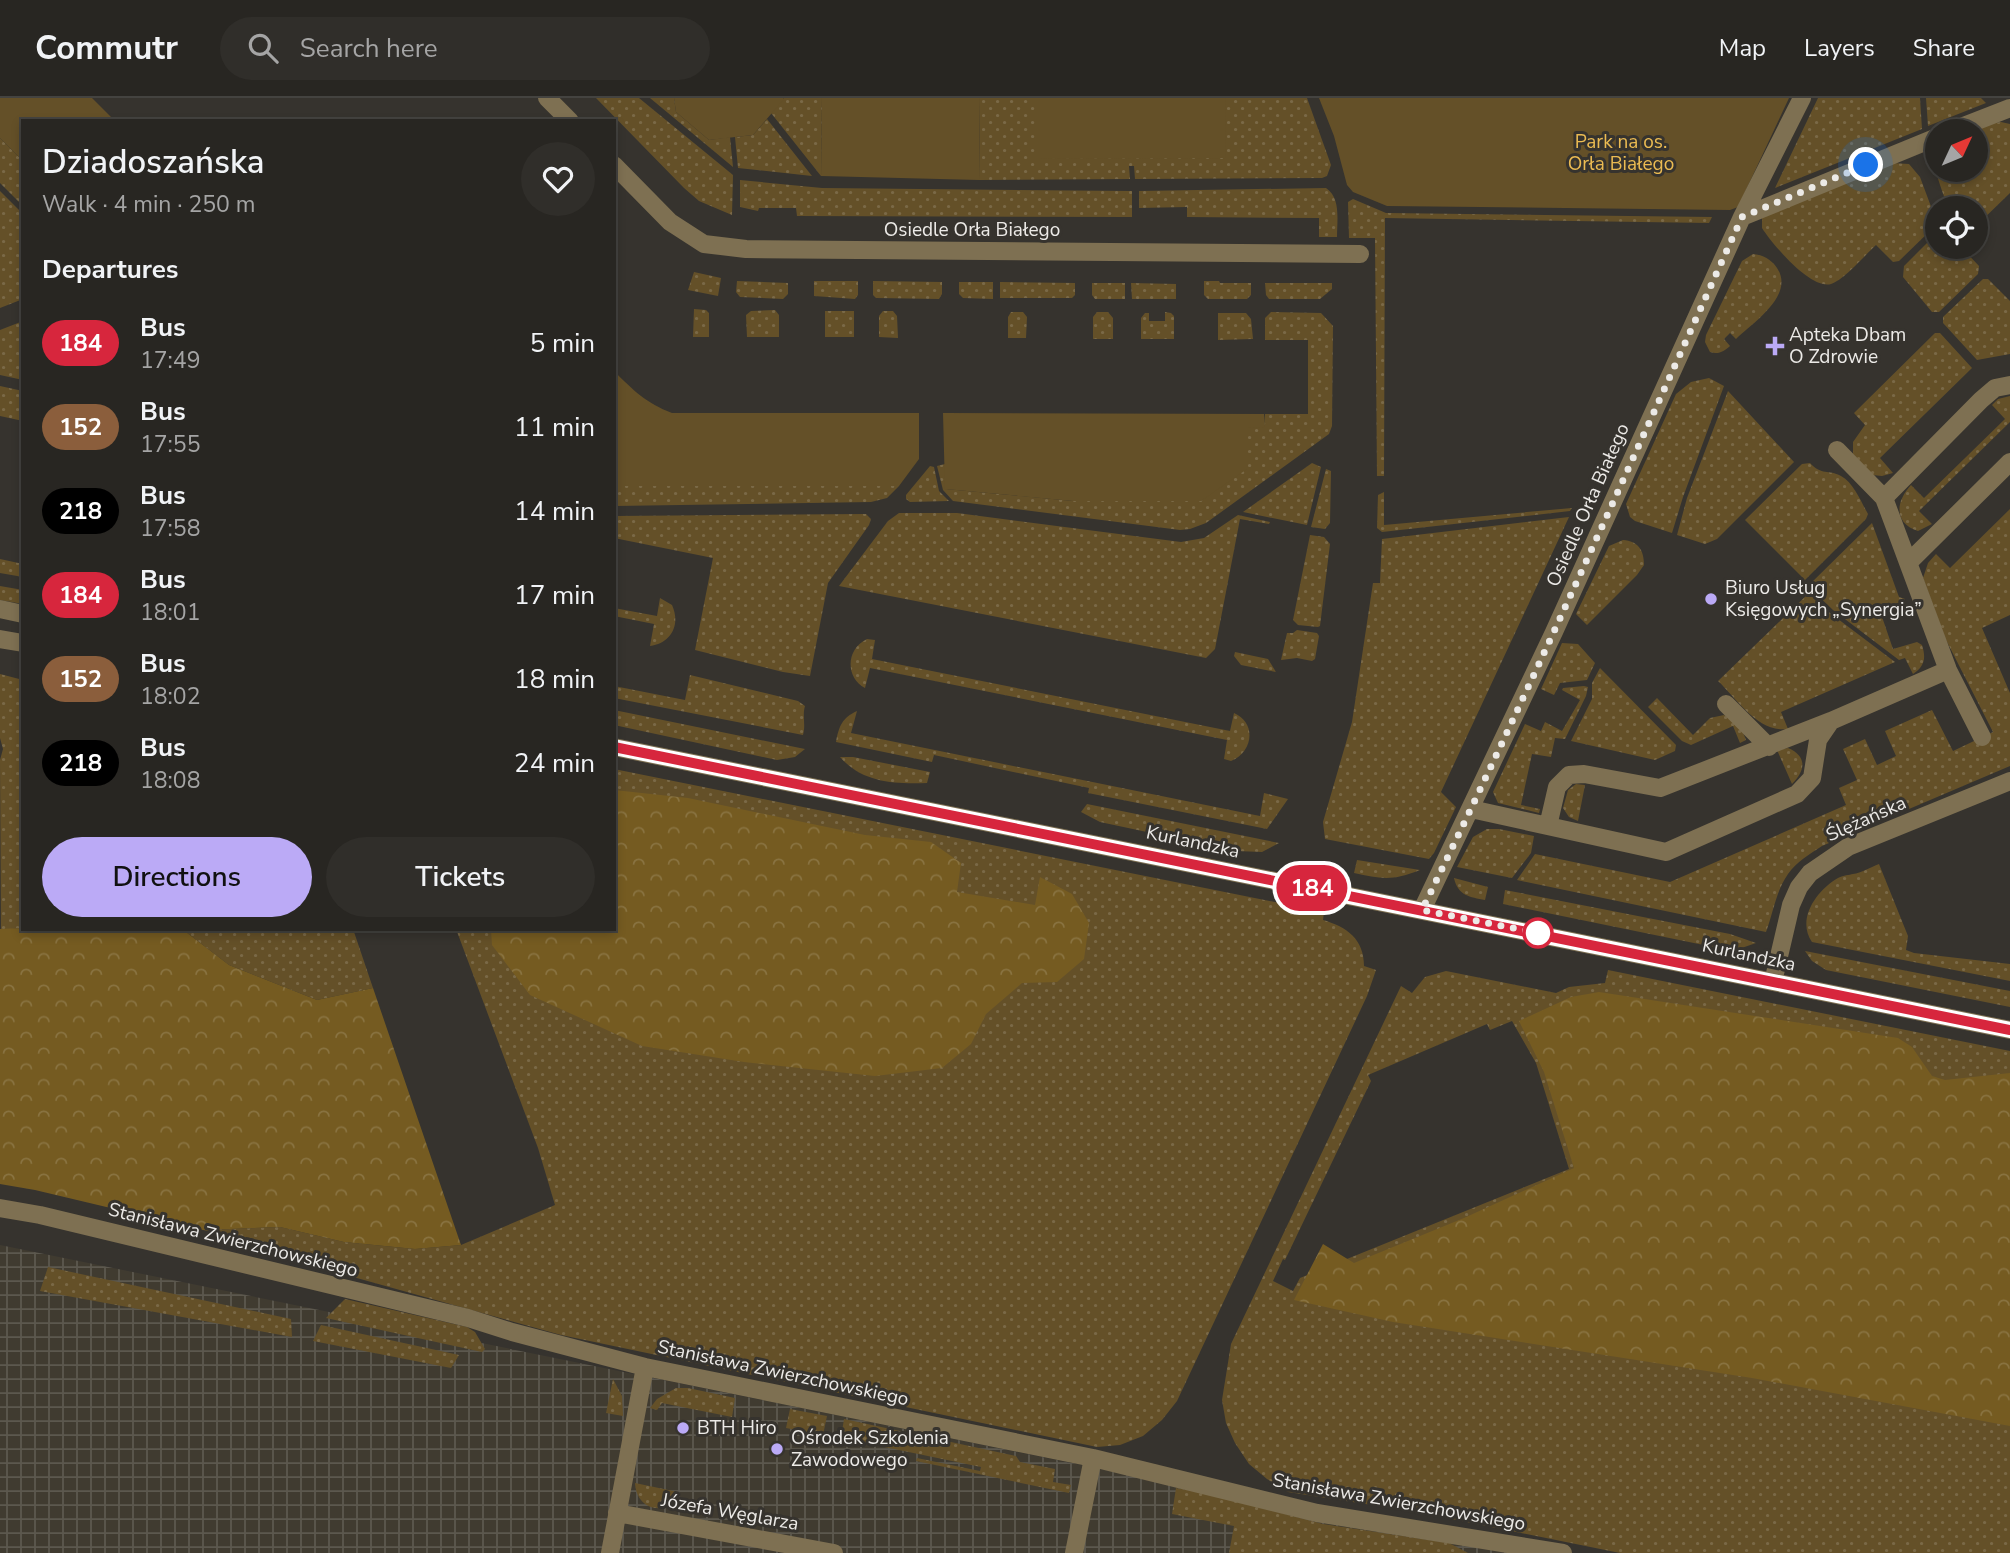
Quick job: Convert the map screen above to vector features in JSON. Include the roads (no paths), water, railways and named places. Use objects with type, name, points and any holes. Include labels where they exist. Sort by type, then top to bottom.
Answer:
[{"type":"street","points":[[547,98],[568,119]]},
{"type":"street","name":"Osiedle Orła Białego","points":[[1422,910],[1555,632],[1742,217],[1802,98]]},
{"type":"street","points":[[1982,119],[2010,108]]},
{"type":"street","points":[[1742,217],[1925,142]]},
{"type":"street","name":"Osiedle Orła Białego","points":[[616,167],[670,222],[704,244],[714,246],[746,249],[1360,254]]},
{"type":"street","points":[[1884,498],[1981,400],[1995,388],[2010,385]]},
{"type":"street","points":[[1837,450],[1884,498],[1948,670],[1982,737]]},
{"type":"street","points":[[1909,562],[2010,462]]},
{"type":"street","points":[[0,609],[21,614]]},
{"type":"street","points":[[0,639],[21,643]]},
{"type":"street","points":[[1548,825],[1557,787],[1569,775],[1584,774],[1660,788],[1769,747],[1948,670]]},
{"type":"street","points":[[1726,704],[1769,747]]},
{"type":"street","points":[[1471,809],[1666,852],[1797,794],[1812,778],[1818,740],[1831,721]]},
{"type":"street","name":"Kurlandzka","points":[[616,747],[2010,1030]]},
{"type":"street","name":"Ślężańska","points":[[1773,982],[1791,905],[1799,887],[1810,873],[1848,847],[2010,781]]},
{"type":"street","name":"Stanisława Zwierzchowskiego","points":[[0,1208],[50,1217],[468,1318],[645,1367],[1093,1458],[1317,1513],[1502,1548],[1563,1553]]},
{"type":"street","points":[[610,1553],[645,1367]]},
{"type":"street","points":[[1073,1553],[1093,1458]]},
{"type":"street","name":"Józefa Węglarza","points":[[617,1513],[834,1553]]},
{"type":"place","name":"Apteka Dbam O Zdrowie","points":[[1775,346]]},
{"type":"place","name":"Biuro Usług Księgowych „Synergia”","points":[[1711,599]]},
{"type":"place","name":"BTH Hiro","points":[[683,1428]]},
{"type":"place","name":"Ośrodek Szkolenia Zawodowego","points":[[777,1449]]},
{"type":"park label","name":"Park na os. Orła Białego","points":[[1621,153]]}]
